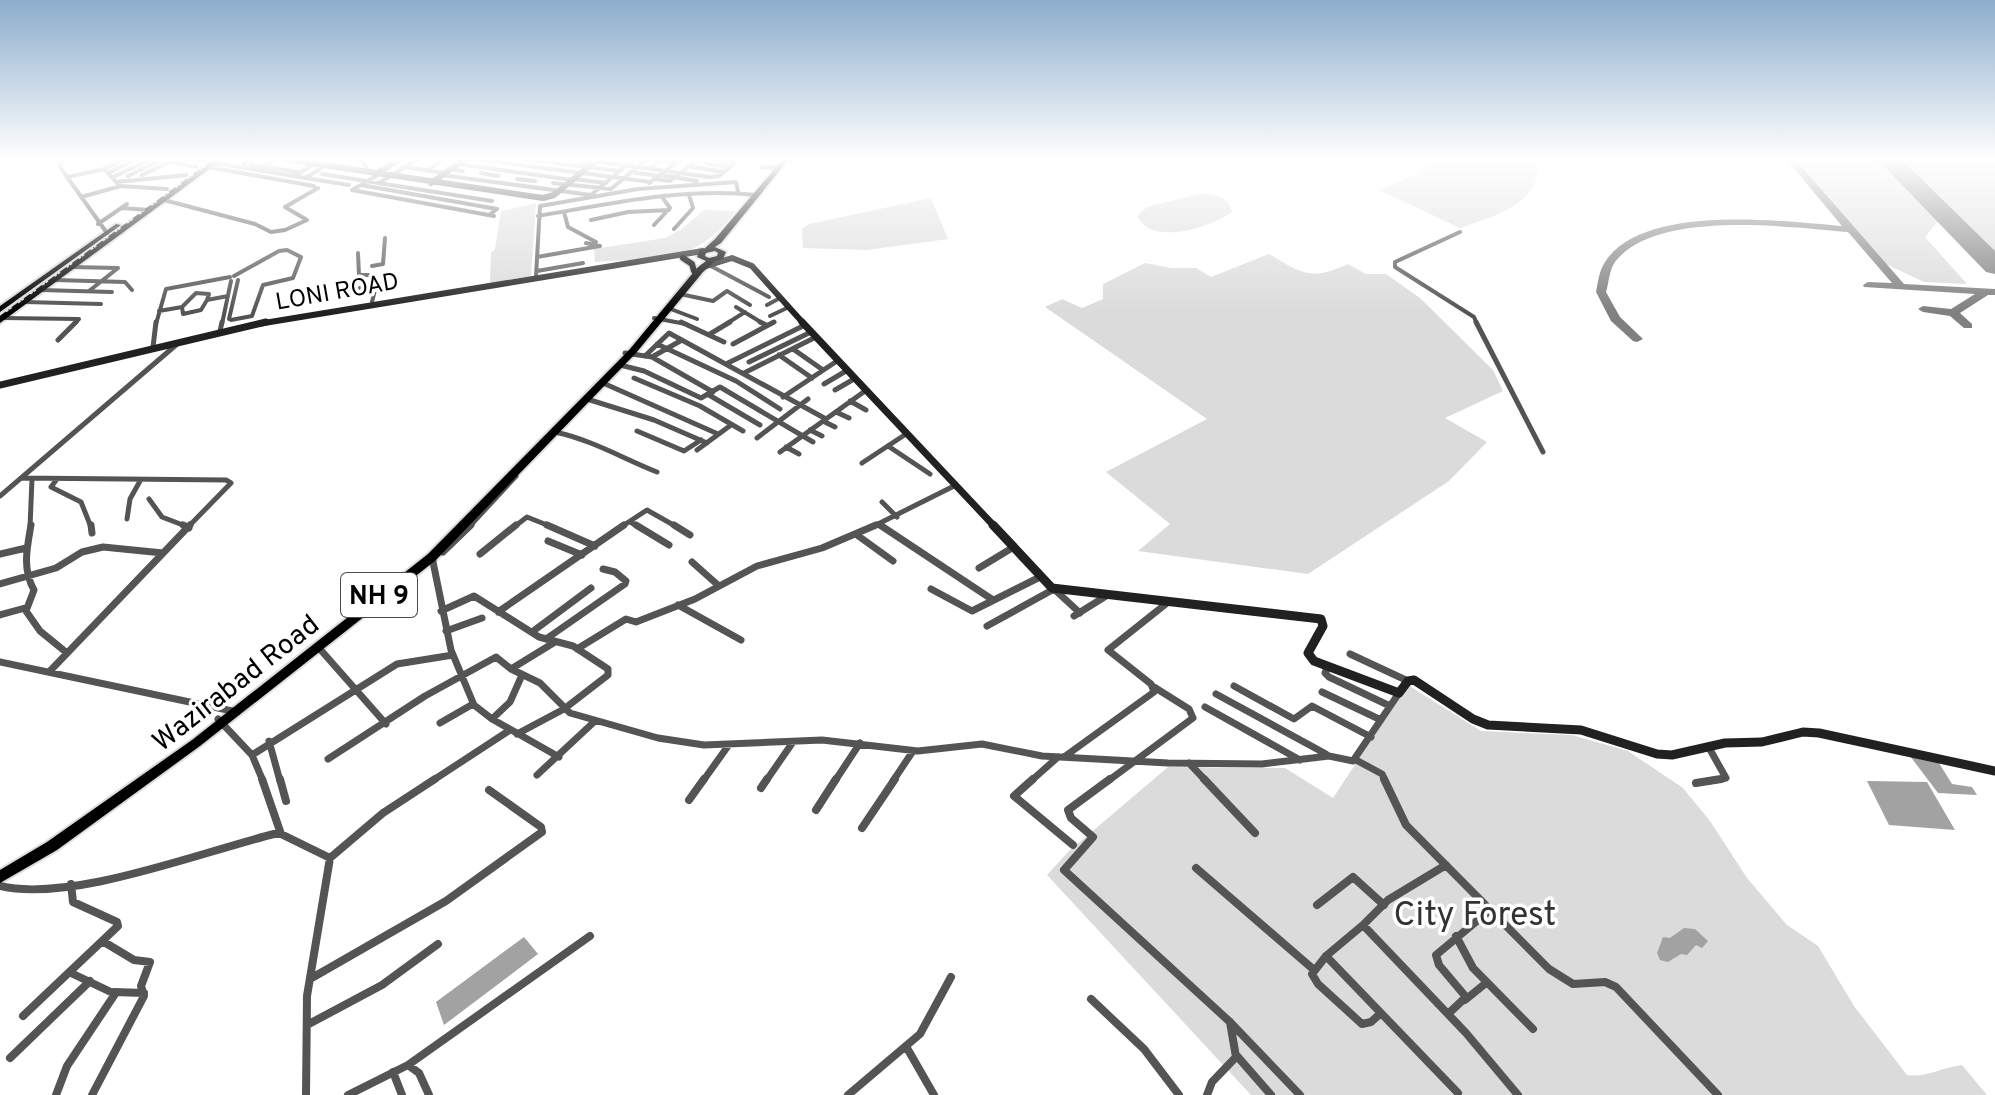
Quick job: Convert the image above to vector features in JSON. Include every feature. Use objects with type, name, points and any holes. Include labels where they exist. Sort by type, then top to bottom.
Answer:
[{"type":"highway","points":[[1,316],[138,210]]},
{"type":"highway","points":[[1,316],[25,302],[150,210]]},
{"type":"highway","name":"Wazirabad Road","points":[[0,877],[135,788],[429,557],[628,353],[744,210]]},
{"type":"highway","name":"Wazirabad Road","points":[[657,318],[680,294],[704,260],[721,256],[723,243],[748,210]]},
{"type":"highway","name":"Wazirabad Road","points":[[233,711],[319,648],[429,557],[603,383],[628,353]]},
{"type":"highway","name":"Wazirabad Road","points":[[0,870],[116,796],[220,721]]},
{"type":"main road","points":[[681,257],[692,264],[704,260]]},
{"type":"street","points":[[89,210],[107,233]]},
{"type":"street","points":[[98,224],[118,210]]},
{"type":"street","points":[[199,210],[276,232],[307,220],[290,210]]},
{"type":"street","points":[[465,210],[492,215],[496,210]]},
{"type":"street","points":[[537,210],[536,273],[583,263]]},
{"type":"street","points":[[538,216],[576,210]]},
{"type":"street","points":[[591,220],[628,212],[667,210]]},
{"type":"street","points":[[654,225],[669,210]]},
{"type":"street","points":[[674,229],[691,210]]},
{"type":"street","points":[[564,212],[568,227],[597,242]]},
{"type":"street","points":[[1460,232],[1395,262],[1395,267],[1474,317],[1543,452]]},
{"type":"street","points":[[372,266],[383,263],[385,238]]},
{"type":"street","points":[[537,257],[600,246],[586,243]]},
{"type":"street","points":[[153,347],[152,337],[167,289],[233,278],[279,251],[287,250],[301,257],[293,278],[263,285],[252,316],[226,323]]},
{"type":"street","points":[[358,253],[359,275],[371,274]]},
{"type":"street","name":"LONI ROAD","points":[[0,386],[178,342],[226,323],[372,302],[536,273],[681,257],[704,260],[728,258],[743,260],[780,298]]},
{"type":"street","points":[[367,287],[371,258]]},
{"type":"street","points":[[704,260],[769,297]]},
{"type":"street","name":"LONI ROAD","points":[[81,366],[153,347],[323,312],[603,266]]},
{"type":"street","points":[[72,267],[118,268],[89,291]]},
{"type":"street","points":[[226,323],[233,278]]},
{"type":"street","points":[[226,323],[233,278]]},
{"type":"street","points":[[55,280],[126,282],[132,290]]},
{"type":"street","points":[[360,288],[376,286],[372,302]]},
{"type":"street","points":[[41,290],[112,292]]},
{"type":"street","points":[[680,294],[711,301],[727,291],[750,305]]},
{"type":"street","points":[[206,292],[209,294],[207,300],[195,313],[183,314],[182,307],[188,297],[206,292]]},
{"type":"street","points":[[207,300],[228,296]]},
{"type":"street","points":[[767,305],[780,298],[1077,615],[1106,596]]},
{"type":"street","points":[[25,302],[101,304]]},
{"type":"street","points":[[159,311],[182,307]]},
{"type":"street","points":[[736,307],[766,325]]},
{"type":"street","points":[[733,344],[789,307]]},
{"type":"street","points":[[668,308],[697,319]]},
{"type":"street","points":[[710,334],[745,312]]},
{"type":"street","points":[[1,316],[80,320],[58,340]]},
{"type":"street","points":[[657,318],[683,322],[724,342]]},
{"type":"street","points":[[744,373],[793,349],[810,331]]},
{"type":"street","points":[[749,362],[810,331]]},
{"type":"street","points":[[728,363],[810,331]]},
{"type":"street","points":[[645,356],[669,333],[728,363],[835,427]]},
{"type":"street","points":[[652,357],[682,340]]},
{"type":"street","points":[[0,496],[178,342]]},
{"type":"street","points":[[657,344],[734,380],[780,409]]},
{"type":"street","points":[[793,349],[823,370]]},
{"type":"street","points":[[628,353],[652,357],[760,425]]},
{"type":"street","points":[[779,355],[812,378]]},
{"type":"street","points":[[783,397],[837,361]]},
{"type":"street","points":[[620,365],[644,371],[699,397],[712,395]]},
{"type":"street","points":[[824,384],[846,371]]},
{"type":"street","points":[[699,384],[715,373]]},
{"type":"street","points":[[634,378],[700,406],[743,431]]},
{"type":"street","points":[[835,390],[854,379]]},
{"type":"street","points":[[603,383],[718,434]]},
{"type":"street","points":[[700,406],[720,387],[813,442]]},
{"type":"street","points":[[780,452],[865,391]]},
{"type":"street","points":[[587,399],[649,418],[704,441]]},
{"type":"street","points":[[750,407],[763,399]]},
{"type":"street","points":[[757,438],[808,399]]},
{"type":"street","points":[[850,401],[866,410]]},
{"type":"street","points":[[836,412],[849,418]]},
{"type":"street","points":[[637,431],[684,451],[731,425]]},
{"type":"street","points":[[810,430],[822,436]]},
{"type":"street","points":[[555,432],[591,441],[610,450],[613,455],[657,472]]},
{"type":"street","points":[[862,463],[906,434]]},
{"type":"street","points":[[697,450],[704,441]]},
{"type":"street","points":[[888,446],[930,474]]},
{"type":"street","points":[[786,447],[799,454]]},
{"type":"street","points":[[21,478],[229,481],[230,486],[50,671]]},
{"type":"street","points":[[32,479],[32,517],[26,548],[27,576],[34,590],[25,608],[28,618],[40,631],[67,653]]},
{"type":"street","points":[[57,479],[51,487],[80,499],[88,508],[92,533]]},
{"type":"street","points":[[127,519],[130,499],[140,481]]},
{"type":"street","points":[[577,649],[626,619],[636,622],[757,566],[857,535],[954,486]]},
{"type":"street","points":[[149,499],[162,517],[189,528]]},
{"type":"street","points":[[882,502],[897,517]]},
{"type":"street","points":[[498,612],[650,510],[690,535]]},
{"type":"street","points":[[480,554],[527,517],[595,546]]},
{"type":"street","points":[[630,522],[669,545]]},
{"type":"street","points":[[879,525],[993,600]]},
{"type":"street","points":[[857,535],[893,561]]},
{"type":"street","points":[[548,541],[582,555]]},
{"type":"street","points":[[0,584],[56,568],[82,552],[103,547],[163,553]]},
{"type":"street","points":[[0,554],[26,548]]},
{"type":"street","points":[[979,568],[1012,548]]},
{"type":"street","points":[[429,557],[453,655],[473,704],[492,719],[559,757]]},
{"type":"street","points":[[692,562],[719,586]]},
{"type":"street","points":[[546,639],[625,584],[626,581],[615,572],[603,569]]},
{"type":"street","points":[[931,589],[969,611],[1040,577]]},
{"type":"street","points":[[532,632],[591,588]]},
{"type":"street","points":[[987,626],[1054,589],[1321,619],[1323,626],[1308,656],[1399,693]]},
{"type":"street","points":[[306,1095],[310,979],[330,858],[383,813],[514,732],[564,709],[609,672],[577,649],[532,632],[474,596],[441,611]]},
{"type":"street","points":[[1168,602],[1108,650],[1194,715],[1068,810],[1071,818],[1093,837],[1064,870],[1230,1022],[1300,1095]]},
{"type":"street","points":[[678,605],[741,640]]},
{"type":"street","points":[[0,615],[25,608]]},
{"type":"street","points":[[446,631],[482,618]]},
{"type":"street","points":[[511,669],[555,642]]},
{"type":"street","points":[[319,648],[386,724]]},
{"type":"street","points":[[1350,654],[1408,681],[1414,680],[1473,719],[1488,725],[1581,730],[1665,755],[1813,732],[1853,738],[1995,771]]},
{"type":"street","points":[[252,755],[269,741],[401,662],[453,655]]},
{"type":"street","points":[[328,759],[417,701],[496,657],[511,669],[540,683],[564,709],[658,738],[728,746],[822,740],[913,751],[982,744],[1061,757],[1189,763],[1262,764],[1329,756],[1356,760],[1382,774],[1406,825],[1549,969],[1578,985],[1605,982],[1616,987],[1718,1095]]},
{"type":"street","points":[[0,662],[233,711]]},
{"type":"street","points":[[1328,666],[1325,673],[1329,677],[1390,706]]},
{"type":"street","points":[[492,719],[510,702],[522,675]]},
{"type":"street","points":[[1356,760],[1408,681]]},
{"type":"street","points":[[1234,686],[1294,719],[1312,706],[1371,737]]},
{"type":"street","points":[[1073,845],[1014,796],[1061,757],[1154,692],[1154,687]]},
{"type":"street","points":[[1322,692],[1381,720]]},
{"type":"street","points":[[1216,694],[1329,756]]},
{"type":"street","points":[[440,723],[473,704]]},
{"type":"street","points":[[1205,707],[1300,760]]},
{"type":"street","points":[[220,721],[252,755],[264,780],[281,834]]},
{"type":"street","points":[[537,775],[595,721]]},
{"type":"street","points":[[269,741],[286,801]]},
{"type":"street","points":[[761,788],[793,742]]},
{"type":"street","points":[[816,810],[860,743]]},
{"type":"street","points":[[689,800],[728,746]]},
{"type":"street","points":[[1696,783],[1726,778],[1708,746]]},
{"type":"street","points":[[862,828],[913,751]]},
{"type":"street","points":[[1189,763],[1255,833]]},
{"type":"street","points":[[266,794],[284,789]]},
{"type":"street","points":[[310,979],[446,901],[542,832],[541,827],[489,790]]},
{"type":"street","points":[[0,886],[23,892],[127,874],[268,835],[281,834],[330,858]]},
{"type":"street","points":[[1381,1013],[1366,1024],[1355,1020],[1318,984],[1312,974],[1313,969],[1366,919],[1446,865]]},
{"type":"street","points":[[1196,868],[1313,969]]},
{"type":"street","points":[[1317,905],[1353,877],[1384,905]]},
{"type":"street","points":[[23,1016],[104,942],[118,924],[73,902],[71,884]]},
{"type":"street","points":[[1465,1000],[1464,993],[1436,960],[1439,951],[1490,910]]},
{"type":"street","points":[[1363,925],[1448,1014],[1518,1095]]},
{"type":"street","points":[[348,1095],[408,1065],[590,936]]},
{"type":"street","points":[[1456,936],[1468,961],[1486,983],[1533,1029]]},
{"type":"street","points":[[92,1095],[144,993],[142,982],[149,961],[135,961],[104,942]]},
{"type":"street","points":[[307,1025],[372,991],[438,944]]},
{"type":"street","points":[[1326,956],[1458,1093]]},
{"type":"street","points":[[71,973],[114,992],[144,993]]},
{"type":"street","points":[[848,1095],[920,1034],[951,977]]},
{"type":"street","points":[[10,1058],[90,981]]},
{"type":"street","points":[[1448,1014],[1486,983]]},
{"type":"street","points":[[56,1095],[67,1066],[114,992]]},
{"type":"street","points":[[1091,999],[1144,1049],[1179,1095]]},
{"type":"street","points":[[1230,1022],[1236,1055],[1271,1095]]},
{"type":"street","points":[[907,1048],[934,1095]]},
{"type":"street","points":[[1218,1095],[1208,1091],[1236,1055]]},
{"type":"street","points":[[408,1065],[419,1073],[429,1095]]},
{"type":"street","points":[[393,1072],[402,1095]]},
{"type":"green space","points":[[536,210],[531,276],[490,283],[491,253],[495,249],[501,211]]},
{"type":"green space","points":[[704,210],[735,211],[720,229],[690,250],[656,258],[595,262],[594,249],[665,238],[682,229]]},
{"type":"green space","points":[[874,210],[936,210],[948,239],[867,250],[803,248],[802,229],[809,224]]},
{"type":"green space","points":[[1144,210],[1232,212],[1197,228],[1168,232],[1155,231],[1137,216]]},
{"type":"green space","points":[[1422,210],[1506,210],[1488,218],[1460,228]]},
{"type":"green space","points":[[1840,210],[1927,210],[1938,221],[1925,237],[1967,284],[1924,282],[1886,264]]},
{"type":"green space","points":[[1953,210],[1995,210],[1995,252]]},
{"type":"green space","points":[[1269,254],[1307,273],[1325,272],[1348,264],[1366,274],[1386,274],[1420,298],[1493,370],[1503,391],[1445,418],[1487,442],[1449,481],[1308,574],[1138,551],[1170,524],[1106,472],[1207,419],[1045,307],[1062,299],[1082,308],[1103,299],[1103,284],[1145,263],[1171,268],[1196,268],[1211,277]]},
{"type":"green space","name":"City Forest","points":[[1408,685],[1481,731],[1572,735],[1628,751],[1683,788],[1710,821],[1747,878],[1787,925],[1818,946],[1854,1006],[1907,1075],[1921,1075],[1962,1065],[1987,1095],[1251,1095],[1047,875],[1068,852],[1168,767],[1285,768],[1333,798]]},
{"type":"shaded area","points":[[1910,756],[1939,763],[1952,784],[1972,787],[1977,795],[1938,793]]},
{"type":"shaded area","points":[[1867,781],[1927,782],[1955,830],[1889,825]]},
{"type":"shaded area","points":[[1684,928],[1695,929],[1708,941],[1702,948],[1696,945],[1687,955],[1681,954],[1668,962],[1660,960],[1657,953],[1663,937],[1670,938]]},
{"type":"shaded area","points":[[524,937],[538,954],[444,1025],[436,1002]]},
{"type":"taxiway","points":[[1834,210],[1900,286]]},
{"type":"taxiway","points":[[1637,339],[1615,319],[1601,292],[1610,262],[1629,244],[1655,232],[1687,225],[1758,223],[1849,229]]},
{"type":"taxiway","points":[[1868,285],[1995,292]]},
{"type":"taxiway","points":[[1953,313],[1985,292]]},
{"type":"taxiway","points":[[1923,309],[1953,313]]},
{"type":"taxiway","points":[[1953,313],[1968,326]]},
{"type":"runway","points":[[1939,210],[1995,266]]},
{"type":"railway","points":[[0,317],[145,210]]}]
